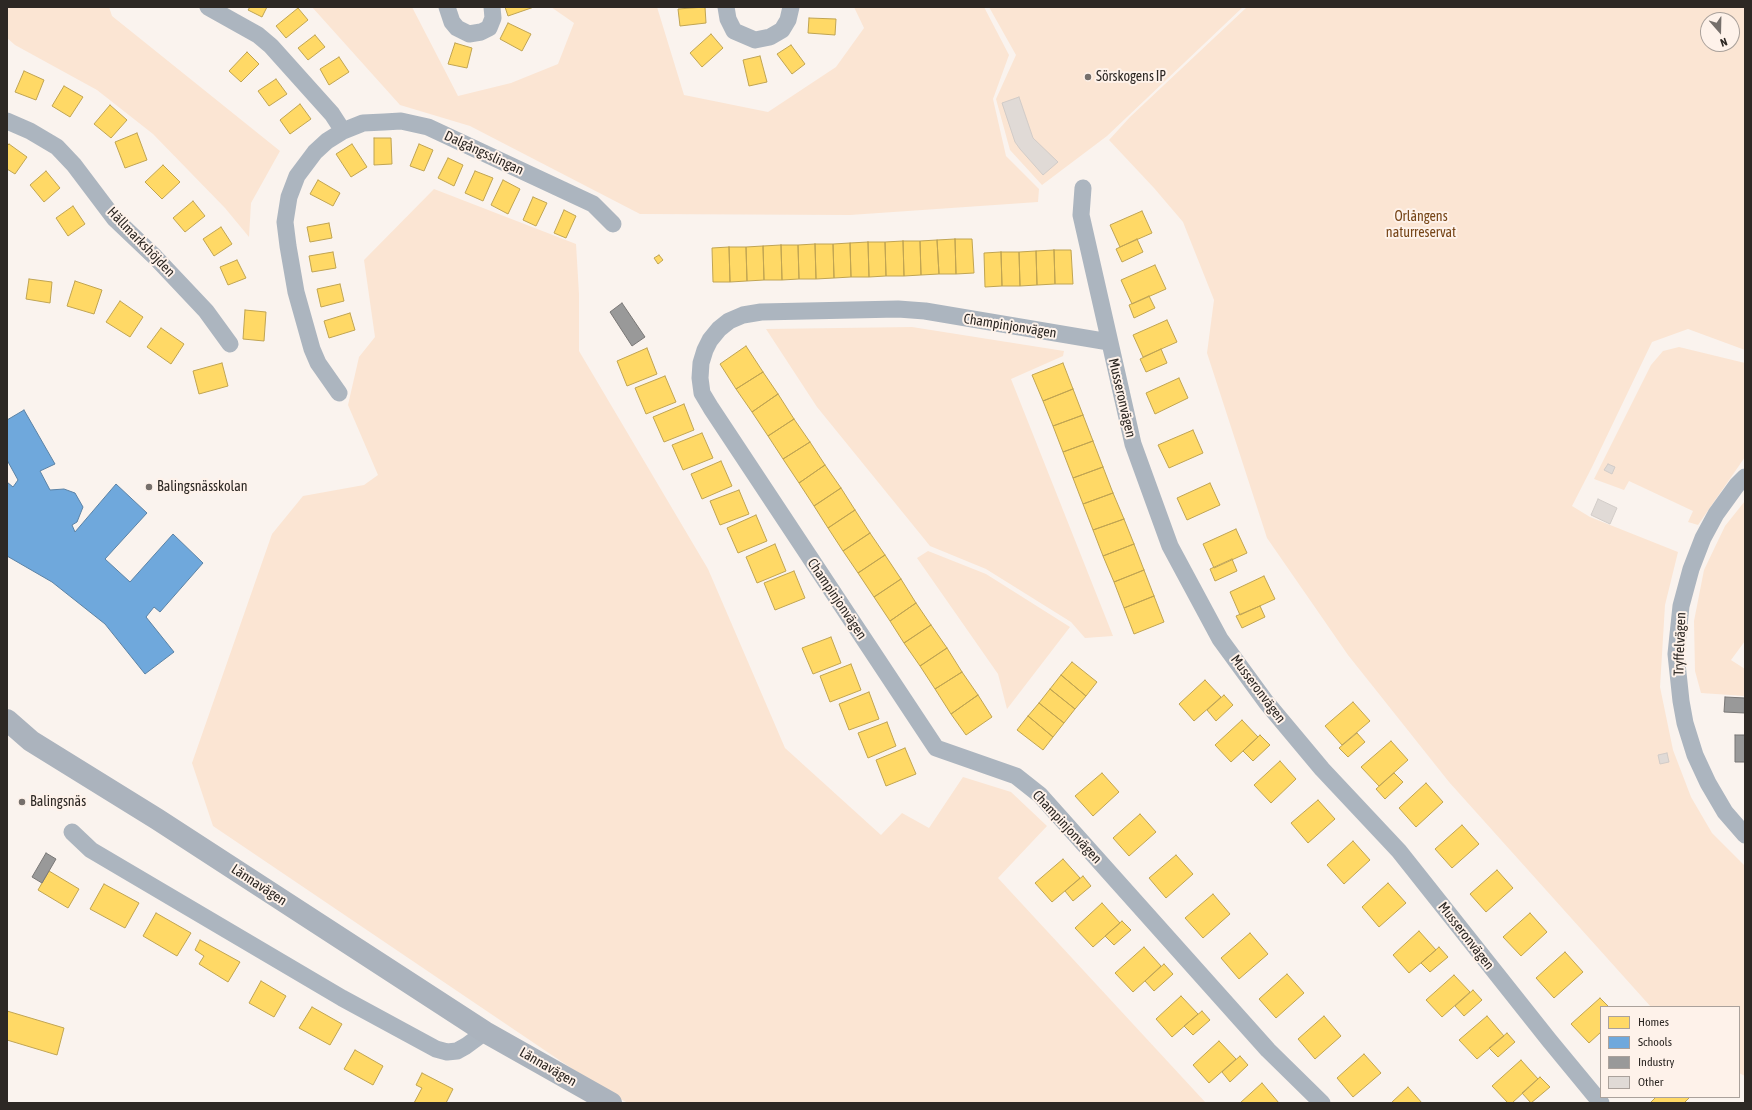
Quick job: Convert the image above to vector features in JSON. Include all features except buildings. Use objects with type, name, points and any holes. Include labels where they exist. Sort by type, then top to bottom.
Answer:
[{"type":"main road","name":"Lännavägen","points":[[7,720],[31,741]]},
{"type":"main road","name":"Lännavägen","points":[[7,731],[31,741],[157,819],[486,1032],[611,1103]]},
{"type":"street","points":[[208,7],[258,35],[271,46],[332,114],[343,131]]},
{"type":"street","points":[[447,7],[452,22],[457,28],[469,34],[481,32],[488,28],[492,18],[492,7]]},
{"type":"street","points":[[726,7],[728,19],[734,31],[755,40],[770,37],[782,30],[788,20],[791,7]]},
{"type":"street","name":"Hällmarkshöjden","points":[[7,121],[30,130],[57,147],[74,165],[114,218],[155,257],[206,311],[230,344]]},
{"type":"street","name":"Dalgångsslingan","points":[[339,394],[318,363],[312,349],[296,292],[285,222],[289,197],[297,176],[315,152],[327,141],[343,131],[363,124],[401,121],[428,127],[593,204],[613,224]]},
{"type":"street","name":"Musseronvägen","points":[[1083,188],[1081,215],[1133,444],[1170,546],[1220,639],[1266,702],[1322,769],[1399,852],[1601,1103]]},
{"type":"street","name":"Champinjonvägen","points":[[1109,342],[924,311],[898,309],[761,312],[744,315],[729,321],[719,329],[710,340],[705,350],[700,364],[700,378],[702,392],[711,408],[936,748],[1016,776],[1040,795],[1268,1050],[1322,1103]]},
{"type":"street","name":"Tryffelvägen","points":[[1745,477],[1737,484],[1716,514],[1703,538],[1691,569],[1681,606],[1676,654],[1685,723],[1695,755],[1708,783],[1725,812],[1745,835]]},
{"type":"street","points":[[72,832],[91,850],[342,998],[436,1049],[447,1052],[457,1051],[486,1032]]},
{"type":"green space","points":[[7,7],[109,7],[112,16],[280,151],[251,203],[249,237],[225,208],[153,134],[97,90],[15,45],[7,38]]},
{"type":"green space","points":[[312,7],[412,7],[458,96],[511,83],[558,64],[574,23],[551,7],[657,7],[684,95],[768,112],[836,67],[864,28],[854,7],[984,7],[1009,55],[993,99],[1006,156],[1039,189],[1038,202],[850,215],[640,214],[470,126],[400,105]]},
{"type":"green space","name":"Sörskogens IP","points":[[989,7],[1243,7],[1107,136],[1042,185],[1010,150],[996,99],[1016,55]]},
{"type":"green space","name":"Orlångens naturreservat","points":[[1247,7],[1745,7],[1745,350],[1688,329],[1652,342],[1572,506],[1590,517],[1678,552],[1665,605],[1660,687],[1673,750],[1691,797],[1712,833],[1745,866],[1745,1076],[1740,1074],[1740,1006],[1650,1006],[1449,782],[1348,655],[1267,538],[1207,353],[1214,300],[1183,222],[1154,188],[1109,140],[1130,117]]},
{"type":"green space","points":[[434,189],[576,244],[579,294],[579,351],[708,569],[785,748],[881,835],[902,813],[929,828],[963,777],[1011,792],[1047,826],[998,878],[1206,1103],[628,1103],[605,1091],[213,826],[192,763],[272,534],[303,496],[364,485],[378,475],[348,405],[359,357],[375,337],[364,260]]},
{"type":"green space","points":[[912,327],[1064,351],[1063,356],[1011,379],[1113,636],[1085,638],[1071,622],[986,569],[930,546],[817,407],[766,329]]},
{"type":"green space","points":[[1679,347],[1745,363],[1745,457],[1698,525],[1688,522],[1693,511],[1629,481],[1624,490],[1594,479],[1651,365],[1663,351]]},
{"type":"green space","points":[[1745,501],[1745,641],[1731,660],[1745,669],[1745,696],[1701,693],[1695,671],[1694,621],[1704,570],[1725,526]]},
{"type":"green space","points":[[928,551],[986,574],[1070,627],[1007,709],[998,674],[917,558]]},
{"type":"place","name":"Sörskogens IP","points":[[1088,77]]},
{"type":"place","name":"Balingsnässkolan","points":[[149,487]]},
{"type":"place","name":"Balingsnäs","points":[[22,802]]}]
